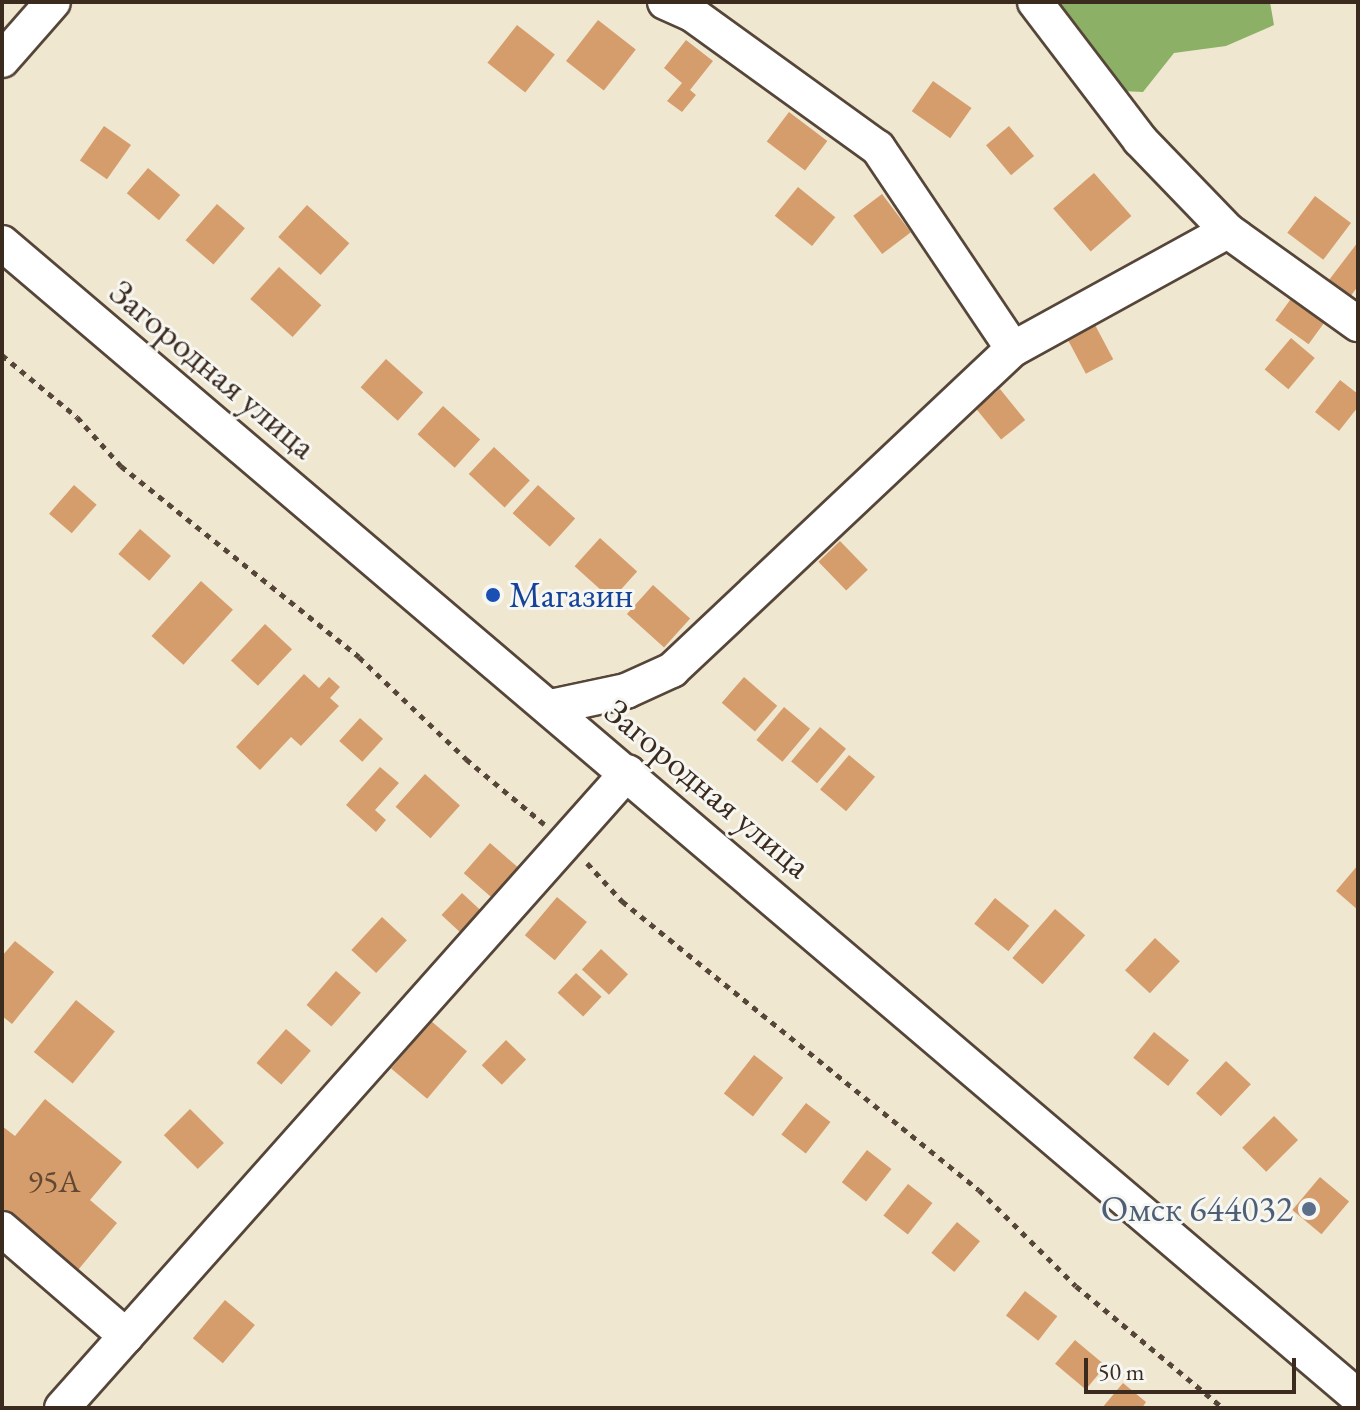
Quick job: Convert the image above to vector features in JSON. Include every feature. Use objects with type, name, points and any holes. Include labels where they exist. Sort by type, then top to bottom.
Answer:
[{"type":"street","points":[[2,60],[53,2]]},
{"type":"street","points":[[665,2],[692,14],[878,148],[1013,349]]},
{"type":"street","points":[[1035,2],[1140,140],[1228,231],[1358,324]]},
{"type":"street","points":[[551,707],[626,691],[672,670],[1013,349],[1228,231]]},
{"type":"street","name":"Загородная улица","points":[[2,243],[1351,1379]]},
{"type":"street","points":[[62,1408],[628,772]]},
{"type":"street","points":[[2,1229],[126,1336]]},
{"type":"path","points":[[2,355],[77,417],[121,466],[359,657],[466,759],[565,842],[622,901],[979,1190],[1076,1286],[1223,1408]]},
{"type":"green space","points":[[1059,2],[1270,2],[1274,25],[1226,46],[1174,53],[1143,92],[1121,91]]},
{"type":"building","points":[[598,20],[636,50],[604,91],[566,61]]},
{"type":"building","points":[[517,25],[555,55],[525,92],[487,63]]},
{"type":"building","points":[[686,40],[713,61],[690,90],[696,95],[682,112],[667,101],[682,83],[664,68]]},
{"type":"building","points":[[933,81],[972,108],[950,138],[912,111]]},
{"type":"building","points":[[789,112],[827,141],[805,170],[767,142]]},
{"type":"building","points":[[104,126],[131,145],[107,179],[80,160]]},
{"type":"building","points":[[1009,126],[1034,156],[1011,175],[986,145]]},
{"type":"building","points":[[148,168],[180,195],[159,220],[127,193]]},
{"type":"building","points":[[1094,173],[1131,216],[1091,251],[1053,208]]},
{"type":"building","points":[[798,187],[835,217],[812,246],[775,216]]},
{"type":"building","points":[[882,194],[911,232],[882,254],[853,216]]},
{"type":"building","points":[[1315,196],[1351,223],[1323,260],[1287,233]]},
{"type":"building","points":[[217,204],[245,228],[213,265],[186,240]]},
{"type":"building","points":[[307,205],[349,243],[321,275],[278,237]]},
{"type":"building","points":[[1358,242],[1358,286],[1350,297],[1329,280]]},
{"type":"building","points":[[279,267],[321,305],[293,337],[250,299]]},
{"type":"building","points":[[1293,296],[1326,320],[1309,344],[1275,320]]},
{"type":"building","points":[[1094,323],[1113,359],[1086,374],[1067,338]]},
{"type":"building","points":[[1291,338],[1315,358],[1288,389],[1265,369]]},
{"type":"building","points":[[386,359],[423,392],[398,421],[361,387]]},
{"type":"building","points":[[1340,380],[1358,394],[1358,407],[1339,431],[1315,412]]},
{"type":"building","points":[[1000,389],[1025,420],[1001,440],[976,409]]},
{"type":"building","points":[[443,406],[480,439],[455,468],[418,434]]},
{"type":"building","points":[[494,447],[530,480],[505,507],[469,474]]},
{"type":"building","points":[[74,485],[97,505],[72,533],[49,514]]},
{"type":"building","points":[[538,485],[575,518],[550,547],[513,513]]},
{"type":"building","points":[[140,529],[171,556],[149,581],[118,554]]},
{"type":"building","points":[[600,538],[637,571],[612,600],[575,566]]},
{"type":"building","points":[[840,541],[868,570],[846,591],[818,562]]},
{"type":"building","points":[[201,581],[233,610],[183,665],[151,636]]},
{"type":"building","points":[[653,585],[690,618],[664,647],[627,614]]},
{"type":"building","points":[[265,624],[292,649],[258,686],[231,661]]},
{"type":"building","points":[[304,674],[319,688],[329,677],[340,687],[330,698],[339,706],[301,746],[291,737],[260,770],[236,747]]},
{"type":"building","points":[[744,677],[777,706],[755,732],[722,703]]},
{"type":"building","points":[[784,707],[810,729],[782,762],[756,740]]},
{"type":"building","points":[[360,718],[383,739],[362,762],[339,741]]},
{"type":"building","points":[[820,727],[846,749],[817,783],[791,761]]},
{"type":"building","points":[[849,755],[875,777],[846,811],[820,789]]},
{"type":"building","points":[[380,767],[399,783],[375,810],[386,820],[376,832],[346,805]]},
{"type":"building","points":[[425,774],[460,805],[430,838],[396,807]]},
{"type":"building","points":[[490,843],[520,869],[494,899],[464,873]]},
{"type":"building","points":[[1358,865],[1358,910],[1336,891]]},
{"type":"building","points":[[462,893],[480,910],[460,932],[442,915]]},
{"type":"building","points":[[557,897],[587,922],[555,960],[525,935]]},
{"type":"building","points":[[995,898],[1029,926],[1008,951],[974,924]]},
{"type":"building","points":[[1055,909],[1085,935],[1043,984],[1012,958]]},
{"type":"building","points":[[382,917],[407,940],[376,973],[351,950]]},
{"type":"building","points":[[1155,938],[1180,961],[1150,993],[1125,970]]},
{"type":"building","points":[[15,941],[54,972],[12,1024],[2,1016],[2,956]]},
{"type":"building","points":[[601,949],[628,974],[609,995],[582,969]]},
{"type":"building","points":[[336,971],[361,993],[331,1027],[306,1005]]},
{"type":"building","points":[[576,973],[602,997],[583,1017],[558,993]]},
{"type":"building","points":[[76,1000],[115,1031],[73,1084],[34,1052]]},
{"type":"building","points":[[431,1021],[467,1051],[427,1099],[391,1068]]},
{"type":"building","points":[[286,1029],[311,1051],[281,1085],[256,1063]]},
{"type":"building","points":[[1154,1032],[1189,1060],[1168,1086],[1133,1058]]},
{"type":"building","points":[[506,1040],[526,1059],[502,1085],[482,1065]]},
{"type":"building","points":[[754,1055],[783,1078],[753,1116],[724,1094]]},
{"type":"building","points":[[1226,1061],[1251,1084],[1221,1116],[1196,1093]]},
{"type":"building","points":[[45,1099],[122,1162],[90,1200],[117,1223],[78,1270],[2,1208],[2,1126],[15,1136]]},
{"type":"building","points":[[806,1103],[830,1122],[806,1154],[781,1135]]},
{"type":"building","points":[[190,1109],[224,1143],[198,1169],[164,1135]]},
{"type":"building","points":[[1274,1116],[1298,1140],[1266,1172],[1242,1148]]},
{"type":"building","points":[[867,1150],[891,1169],[866,1201],[842,1182]]},
{"type":"building","points":[[1320,1177],[1349,1201],[1321,1234],[1292,1210]]},
{"type":"building","points":[[908,1184],[932,1203],[908,1235],[883,1216]]},
{"type":"building","points":[[957,1222],[980,1241],[954,1272],[931,1253]]},
{"type":"building","points":[[1025,1291],[1057,1316],[1038,1341],[1006,1315]]},
{"type":"building","points":[[225,1300],[255,1325],[223,1363],[193,1338]]},
{"type":"building","points":[[1075,1340],[1106,1366],[1086,1389],[1055,1364]]},
{"type":"building","points":[[1123,1383],[1146,1402],[1142,1408],[1102,1408]]},
{"type":"place","name":"Магазин","points":[[493,595]]},
{"type":"place","name":"Омск 644032","points":[[1309,1209]]}]
